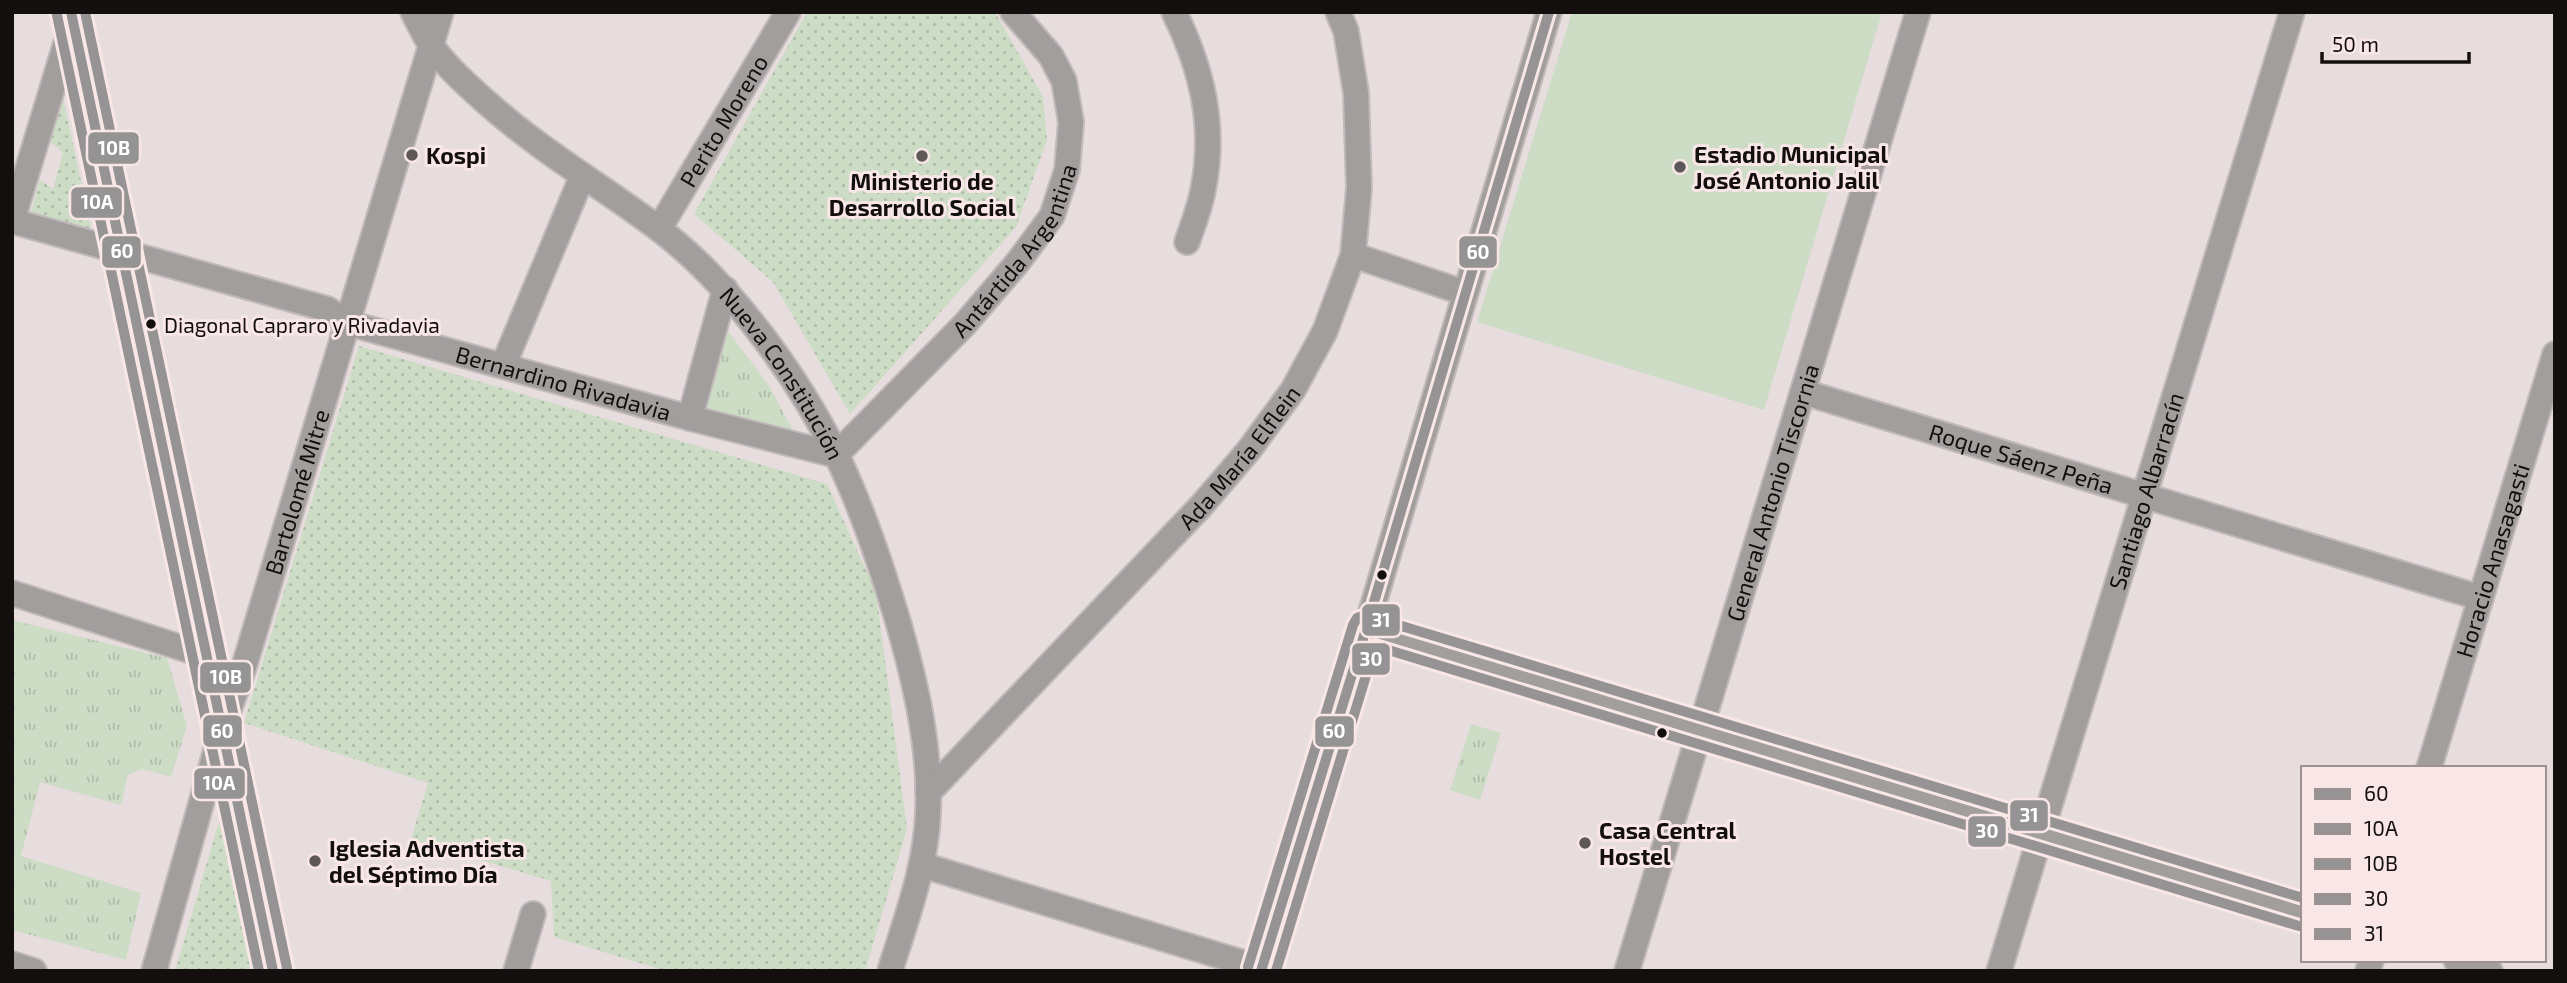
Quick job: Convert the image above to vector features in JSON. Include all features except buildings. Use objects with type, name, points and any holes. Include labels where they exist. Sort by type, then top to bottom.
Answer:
[{"type":"main road","points":[[73,15],[273,971]]},
{"type":"street","name":"Nueva Constitución","points":[[413,12],[431,46],[454,73],[521,133],[659,229],[725,289],[792,379],[836,455],[869,529],[904,644],[922,717],[928,793],[922,865]]},
{"type":"street","name":"Bartolomé Mitre","points":[[154,971],[222,729],[243,670],[441,12]]},
{"type":"street","name":"Perito Moreno","points":[[659,229],[788,12]]},
{"type":"street","name":"Antártida Argentina","points":[[836,455],[965,324],[1018,262],[1052,216],[1067,170],[1071,122],[1064,81],[1052,56],[1013,12]]},
{"type":"street","points":[[1174,12],[1203,84],[1208,125],[1203,190],[1187,242]]},
{"type":"street","points":[[890,971],[922,865],[1264,970],[1549,12]]},
{"type":"street","name":"General Antonio Tiscornia","points":[[1627,971],[1918,12]]},
{"type":"street","name":"Santiago Albarracín","points":[[1999,971],[2292,12]]},
{"type":"street","points":[[12,221],[73,15]]},
{"type":"street","name":"Ada María Elflein","points":[[928,793],[1202,505],[1249,450],[1293,390],[1318,343],[1353,256],[1359,188],[1357,107],[1347,18]]},
{"type":"street","points":[[503,366],[582,177]]},
{"type":"street","name":"Bernardino Rivadavia","points":[[12,221],[327,309],[348,323],[690,418],[836,455]]},
{"type":"street","points":[[1353,256],[1465,293]]},
{"type":"street","points":[[690,418],[725,289]]},
{"type":"street","name":"Horacio Anasagasti","points":[[2431,766],[2555,355]]},
{"type":"street","name":"Roque Sáenz Peña","points":[[1803,392],[2481,598]]},
{"type":"street","points":[[12,593],[207,656]]},
{"type":"street","points":[[1366,629],[2301,912]]},
{"type":"street","points":[[516,971],[533,914]]},
{"type":"street","points":[[2462,962],[2490,971]]},
{"type":"street","points":[[12,964],[34,971]]},
{"type":"green space","points":[[807,12],[995,12],[1043,97],[1047,140],[1016,227],[850,414],[773,282],[694,214]]},
{"type":"green space","name":"Estadio Municipal José Antonio Jalil","points":[[1572,12],[1882,12],[1764,410],[1477,322]]},
{"type":"green space","points":[[63,98],[92,232],[30,215],[40,180],[53,189],[63,152],[50,142]]},
{"type":"green space","points":[[728,331],[768,384],[795,434],[706,409]]},
{"type":"green space","points":[[359,346],[827,484],[876,592],[907,829],[865,971],[666,971],[554,937],[551,881],[411,839],[428,783],[244,723]]},
{"type":"green space","points":[[12,620],[167,658],[187,726],[171,777],[142,769],[128,775],[121,805],[40,782],[21,856],[141,893],[126,960],[12,930]]},
{"type":"green space","points":[[1471,724],[1501,733],[1480,800],[1450,790]]},
{"type":"green space","points":[[220,818],[253,971],[175,971]]},
{"type":"transit line","name":"60","points":[[71,12],[273,971]]},
{"type":"transit line","name":"10B","points":[[85,12],[287,968]]},
{"type":"transit line","name":"60","points":[[1261,971],[1366,629],[1549,12]]},
{"type":"transit line","name":"10A","points":[[57,15],[259,971]]},
{"type":"transit line","name":"31","points":[[1248,967],[1353,625],[1357,618],[1365,615],[2301,897]]},
{"type":"transit line","name":"30","points":[[1276,971],[1375,646],[2299,926]]},
{"type":"place","name":"Kospi","points":[[412,155]]},
{"type":"place","name":"Ministerio de Desarrollo Social","points":[[922,156]]},
{"type":"place","name":"Estadio Municipal José Antonio Jalil","points":[[1680,167]]},
{"type":"place","name":"Diagonal Capraro y Rivadavia","points":[[151,324]]},
{"type":"place","name":"Casa Central Hostel","points":[[1585,843]]},
{"type":"place","name":"Iglesia Adventista del Séptimo Día","points":[[315,861]]}]
